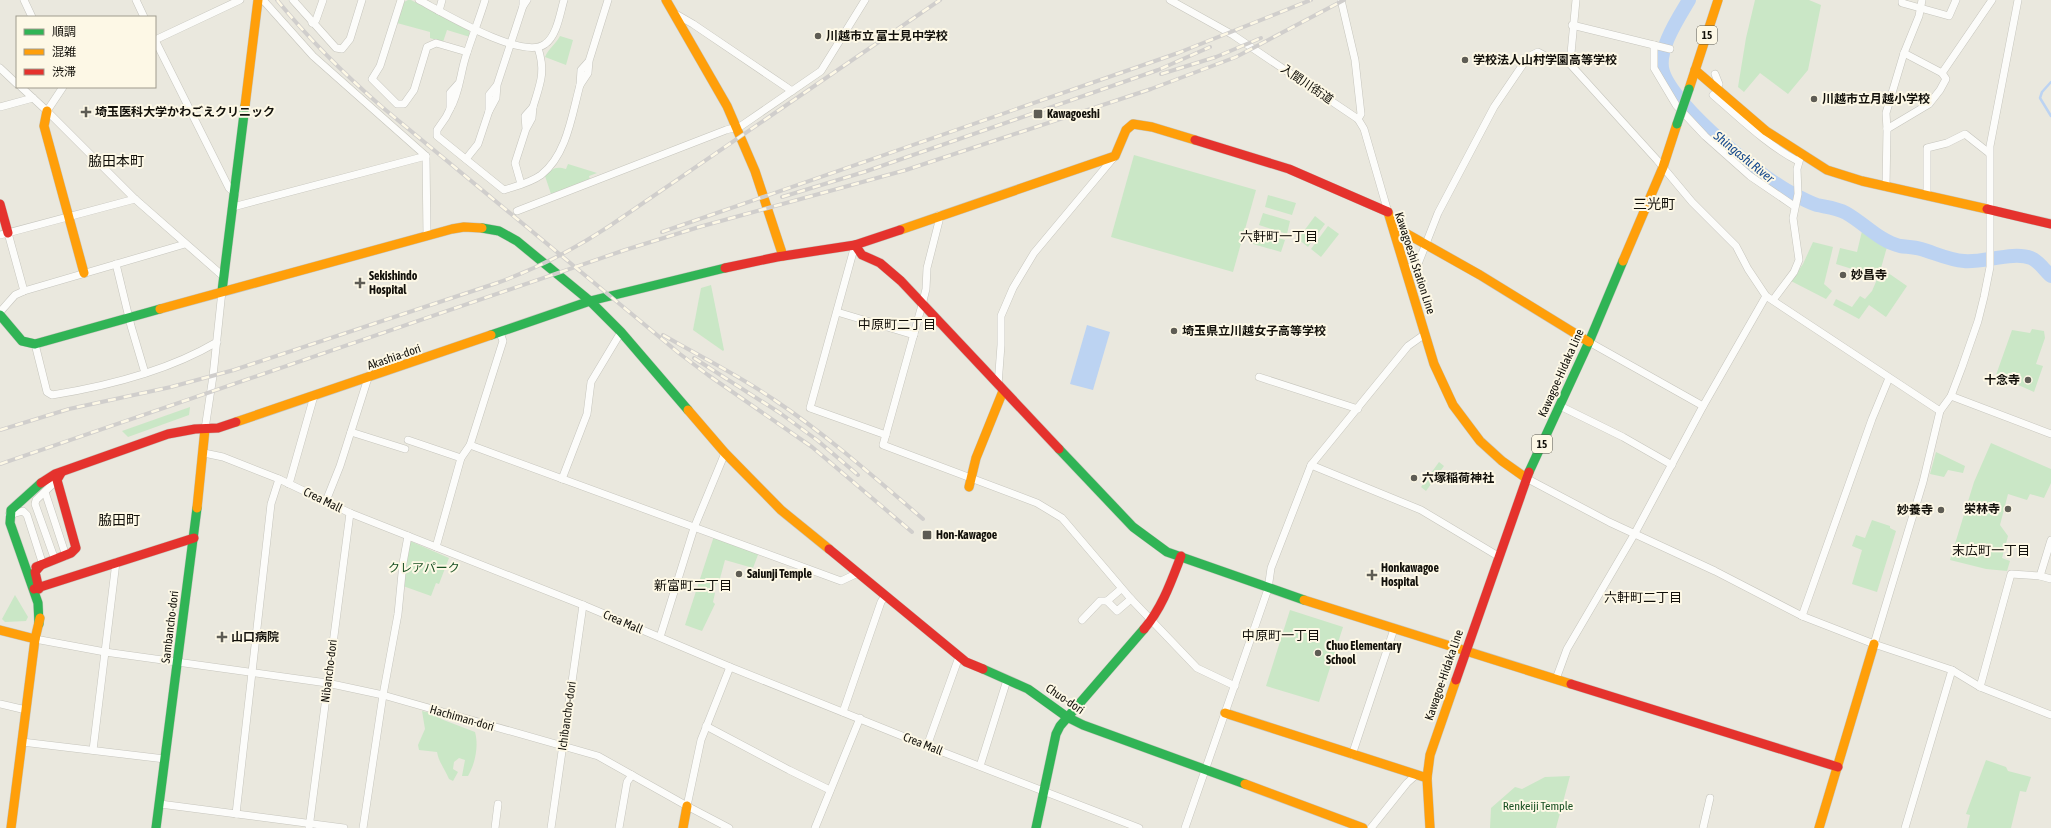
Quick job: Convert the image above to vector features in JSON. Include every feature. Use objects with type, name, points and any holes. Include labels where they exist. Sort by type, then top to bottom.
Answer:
[{"type":"street","points":[[24,0],[32,16]]},
{"type":"street","points":[[136,0],[144,16]]},
{"type":"street","points":[[156,40],[240,0]]},
{"type":"street","points":[[205,429],[217,342],[258,0]]},
{"type":"street","points":[[264,0],[313,56],[426,156],[427,236]]},
{"type":"street","points":[[293,0],[336,48],[342,49],[350,39],[362,0]]},
{"type":"street","points":[[312,23],[316,20],[322,0]]},
{"type":"street","points":[[401,0],[380,66],[372,80],[397,104],[404,104],[414,90],[427,46],[436,43],[467,52]]},
{"type":"street","points":[[419,0],[475,30],[524,48],[538,48],[546,44],[553,35],[564,0]]},
{"type":"street","points":[[439,11],[442,0]]},
{"type":"street","points":[[485,0],[467,52],[458,84],[457,96],[437,130],[437,136],[504,190],[542,174],[561,151],[580,85],[588,73],[589,61],[608,0]]},
{"type":"street","points":[[666,0],[710,74],[727,106],[735,128],[755,171],[783,256]]},
{"type":"street","points":[[517,211],[741,126],[825,68],[865,0]]},
{"type":"street","name":"入間川街道","points":[[1170,0],[1233,35],[1358,119],[1366,133],[1388,212]]},
{"type":"street","points":[[1341,0],[1355,60],[1361,114],[1358,119]]},
{"type":"street","points":[[1576,0],[1572,25],[1570,62],[1577,73],[1616,114],[1692,202],[1736,246],[1748,269],[1766,296],[1940,411]]},
{"type":"street","name":"Kawagoe-Hidaka Line","points":[[1430,828],[1427,778],[1433,744],[1498,556],[1526,478],[1560,406],[1663,167],[1718,0]]},
{"type":"street","points":[[1902,0],[1902,3],[1949,16],[1956,0]]},
{"type":"street","points":[[1886,187],[1886,113],[1904,53],[1919,16],[1922,0]]},
{"type":"street","points":[[1942,73],[1992,0]]},
{"type":"street","points":[[1820,828],[1923,482],[1940,411],[1951,396],[1978,321],[1990,267],[1989,153],[1994,116],[2018,0]]},
{"type":"street","points":[[466,159],[478,144],[489,111],[496,98],[497,86],[524,2]]},
{"type":"street","points":[[674,13],[693,24],[792,91]]},
{"type":"street","points":[[1572,25],[1670,49]]},
{"type":"street","points":[[156,42],[229,188],[235,193]]},
{"type":"street","points":[[1657,45],[1654,68],[1676,105],[1705,136],[1750,176],[1795,204]]},
{"type":"street","points":[[521,184],[515,163],[526,129],[525,116],[533,107],[543,74],[543,62],[538,48]]},
{"type":"street","points":[[1406,268],[1418,264],[1447,195],[1494,107],[1528,57],[1538,52],[1555,61],[1570,62]]},
{"type":"street","points":[[1887,129],[1929,104],[1946,79],[1942,73],[1904,53]]},
{"type":"street","points":[[0,68],[16,83]]},
{"type":"street","points":[[1695,70],[1800,158]]},
{"type":"street","points":[[1715,74],[1719,84]]},
{"type":"street","points":[[22,88],[135,199],[224,277]]},
{"type":"street","points":[[62,88],[47,111],[44,126],[84,273]]},
{"type":"street","points":[[1712,95],[1787,156],[1800,158],[1834,172],[1886,187],[2051,224]]},
{"type":"street","points":[[0,107],[33,98]]},
{"type":"street","name":"Kawagoeshi Station Line","points":[[1115,156],[1122,148],[1128,126],[1134,124],[1144,125],[1289,170],[1388,212],[1425,334],[1446,393],[1465,423],[1488,450],[1500,461],[1526,478]]},
{"type":"street","points":[[1927,195],[1927,148],[1947,143],[1965,134],[1989,153]]},
{"type":"street","points":[[233,207],[426,156]]},
{"type":"street","points":[[970,483],[979,451],[1001,388],[1001,316],[1013,288],[1034,252],[1115,156]]},
{"type":"street","name":"Akashia-dori","points":[[9,515],[11,510],[46,479],[59,477],[168,434],[218,428],[500,333],[590,301],[694,274],[783,256],[855,245],[1115,156]]},
{"type":"street","points":[[1773,300],[1794,272],[1799,260],[1793,218],[1798,194],[1796,169],[1800,158]]},
{"type":"street","points":[[4,234],[135,199]]},
{"type":"street","points":[[0,204],[4,234],[24,291]]},
{"type":"street","points":[[939,215],[939,221],[927,268],[926,289],[883,445],[970,483],[1037,503],[1062,518],[1131,599],[1201,671],[1235,686]]},
{"type":"street","points":[[1393,226],[1486,279],[1588,342],[1703,406]]},
{"type":"street","name":"Chuo-dori","points":[[35,344],[222,291],[427,236],[464,227],[499,231],[517,241],[590,301],[621,332],[725,453],[759,489],[812,536],[959,657],[972,665],[1028,689],[1067,717],[1083,725],[1363,828]]},
{"type":"street","points":[[0,312],[15,295],[24,291],[185,244]]},
{"type":"street","points":[[855,245],[862,255],[880,263],[890,271],[1133,527],[1156,546],[1268,589],[1838,767]]},
{"type":"street","points":[[855,245],[810,408],[886,435]]},
{"type":"street","points":[[116,264],[129,318],[145,373]]},
{"type":"street","points":[[1556,680],[1567,649],[1635,534],[1703,406],[1766,296]]},
{"type":"street","points":[[837,312],[914,335]]},
{"type":"street","points":[[0,315],[22,341],[35,344],[47,392],[52,395],[145,373],[174,363],[217,342]]},
{"type":"street","points":[[562,480],[587,414],[591,382],[621,332]]},
{"type":"street","points":[[436,547],[461,458],[470,445],[502,341],[500,333]]},
{"type":"street","points":[[1185,828],[1268,589],[1272,568],[1311,465],[1408,346],[1425,334]]},
{"type":"street","points":[[326,501],[351,432],[368,378]]},
{"type":"street","points":[[1259,378],[1358,409]]},
{"type":"street","points":[[1802,616],[1872,419],[1889,378]]},
{"type":"street","points":[[289,484],[314,396]]},
{"type":"street","points":[[1951,396],[2051,434]]},
{"type":"street","points":[[1560,406],[1623,437],[1672,465]]},
{"type":"street","name":"Sambancho-dori","points":[[156,828],[194,538],[204,453],[205,429]]},
{"type":"street","points":[[351,432],[405,449]]},
{"type":"street","points":[[408,440],[461,458]]},
{"type":"street","points":[[470,445],[694,528],[735,540],[841,581],[858,573]]},
{"type":"street","name":"Crea Mall","points":[[204,453],[223,458],[279,479],[350,513],[584,605],[730,667],[927,746],[1139,828]]},
{"type":"street","points":[[660,637],[694,528],[725,453]]},
{"type":"street","points":[[1311,465],[1421,510],[1498,556]]},
{"type":"street","points":[[55,560],[36,506],[36,500],[59,477]]},
{"type":"street","points":[[22,560],[31,568],[66,556],[73,551],[76,543],[59,477]]},
{"type":"street","points":[[1526,478],[1635,534],[1802,616],[1874,644],[1952,670],[1980,687],[2051,715]]},
{"type":"street","points":[[236,814],[271,504],[279,479]]},
{"type":"street","points":[[45,492],[66,556]]},
{"type":"street","points":[[11,828],[35,639],[42,602],[22,560],[10,523],[9,515],[23,511],[27,515],[42,565]]},
{"type":"street","name":"Nibancho-dori","points":[[309,826],[350,513]]},
{"type":"street","points":[[363,828],[383,695],[398,618],[403,563],[408,536]]},
{"type":"street","points":[[36,588],[194,538]]},
{"type":"street","points":[[2040,576],[2051,540]]},
{"type":"street","points":[[1036,828],[1056,734],[1067,717],[1152,620],[1168,591],[1180,556]]},
{"type":"street","points":[[93,750],[116,562]]},
{"type":"street","points":[[36,588],[35,572],[42,565]]},
{"type":"street","points":[[1980,687],[2011,574],[2040,576],[2051,579]]},
{"type":"street","points":[[1107,601],[1122,588]]},
{"type":"street","points":[[843,712],[881,602],[885,596]]},
{"type":"street","points":[[1082,620],[1100,600],[1107,601],[1117,611],[1131,599]]},
{"type":"street","name":"Ichibancho-dori","points":[[551,828],[584,605]]},
{"type":"street","points":[[1352,755],[1394,629]]},
{"type":"street","points":[[0,630],[35,639]]},
{"type":"street","name":"Hachiman-dori","points":[[35,639],[106,652],[327,683],[383,695],[598,756],[686,806],[729,828]]},
{"type":"street","points":[[927,746],[959,657]]},
{"type":"street","points":[[683,828],[686,806],[701,740],[730,667]]},
{"type":"street","points":[[1905,828],[1952,670]]},
{"type":"street","points":[[980,766],[1007,680]]},
{"type":"street","points":[[0,704],[26,710]]},
{"type":"street","points":[[1225,713],[1427,778]]},
{"type":"street","points":[[815,828],[860,718]]},
{"type":"street","points":[[706,726],[830,790]]},
{"type":"street","points":[[22,742],[165,759]]},
{"type":"street","points":[[619,828],[627,782],[632,775]]},
{"type":"street","points":[[1372,828],[1407,783],[1416,775]]},
{"type":"street","points":[[1703,828],[1710,798]]},
{"type":"street","points":[[160,804],[236,814],[309,826],[344,828]]},
{"type":"street","points":[[495,828],[498,804]]},
{"type":"green space","points":[[411,0],[469,29],[470,37],[447,30],[443,42],[430,38],[430,32],[397,23],[404,2]]},
{"type":"green space","points":[[1755,0],[1809,0],[1821,5],[1808,70],[1788,94],[1760,73],[1744,92],[1738,87],[1746,38]]},
{"type":"green space","points":[[560,36],[573,40],[566,65],[545,57]]},
{"type":"green space","points":[[1134,155],[1256,190],[1233,272],[1111,237]]},
{"type":"green space","points":[[568,164],[597,173],[589,176],[590,180],[551,194],[545,176],[554,168],[566,169]]},
{"type":"green space","points":[[1268,195],[1296,203],[1292,215],[1265,207]]},
{"type":"green space","points":[[1263,213],[1290,221],[1287,234],[1259,225]]},
{"type":"green space","points":[[1315,216],[1325,224],[1308,247],[1298,239]]},
{"type":"green space","points":[[1328,226],[1339,234],[1321,257],[1311,249]]},
{"type":"green space","points":[[1257,231],[1285,240],[1281,252],[1253,244]]},
{"type":"green space","points":[[1862,231],[1887,247],[1881,268],[1907,286],[1886,317],[1869,305],[1859,319],[1833,305],[1836,299],[1852,307],[1860,296],[1865,299],[1872,291],[1878,277],[1836,264],[1840,248],[1857,252]]},
{"type":"green space","points":[[1813,242],[1833,247],[1824,284],[1832,291],[1826,299],[1791,281],[1803,264]]},
{"type":"green space","points":[[711,285],[723,351],[693,330],[701,288]]},
{"type":"green space","points":[[2032,329],[2044,331],[2045,338],[2036,364],[2043,366],[2034,392],[1996,375],[2012,330],[2030,333]]},
{"type":"green space","points":[[190,407],[189,415],[128,437],[122,431]]},
{"type":"green space","name":"栄林寺","points":[[1991,443],[2051,469],[2051,483],[2044,498],[2030,494],[2027,500],[2008,494],[2000,525],[2008,536],[2002,558],[2010,561],[2007,571],[1986,569],[1950,560],[1974,482]]},
{"type":"green space","points":[[1936,452],[1965,466],[1963,473],[1948,470],[1944,477],[1930,474]]},
{"type":"green space","points":[[1439,462],[1444,466],[1426,491],[1421,487]]},
{"type":"green space","points":[[1872,520],[1890,526],[1890,528],[1896,531],[1877,592],[1852,584],[1862,550],[1852,546],[1856,535],[1865,538]]},
{"type":"green space","points":[[714,536],[759,552],[753,568],[725,560],[719,582],[717,582],[713,592],[715,593],[713,602],[715,604],[702,631],[685,625]]},
{"type":"green space","name":"クレアパーク","points":[[410,541],[449,558],[439,584],[436,583],[431,596],[403,586]]},
{"type":"green space","points":[[15,595],[28,617],[26,621],[5,622],[2,619]]},
{"type":"green space","points":[[1290,610],[1343,627],[1319,702],[1266,686]]},
{"type":"green space","points":[[422,711],[435,714],[441,719],[475,732],[477,743],[476,755],[468,776],[462,776],[465,760],[459,758],[454,762],[453,769],[458,772],[453,781],[449,779],[437,752],[419,750],[418,745],[425,729]]},
{"type":"green space","points":[[1986,760],[2006,767],[2008,771],[2031,777],[2026,792],[2020,791],[2011,828],[1967,828],[1970,815],[1966,814]]},
{"type":"green space","name":"Renkeiji Temple","points":[[1570,776],[1556,828],[1490,828],[1491,808],[1515,787],[1522,789],[1545,777]]},
{"type":"water","points":[[1087,325],[1110,332],[1093,390],[1070,384]]},
{"type":"waterway","name":"Shingashi River","points":[[1689,0],[1666,44],[1663,54],[1663,72],[1671,87],[1701,122],[1721,141],[1763,175],[1782,188],[1809,202],[1843,211],[1892,244],[1918,248],[1947,258],[1964,261],[2007,256],[2024,256],[2037,261],[2051,276]]},
{"type":"waterway","points":[[2051,82],[2042,92],[2040,98],[2051,116]]},
{"type":"railway","points":[[277,0],[327,56],[382,107],[680,354],[812,447],[912,532]]},
{"type":"railway","points":[[0,430],[69,409],[171,387],[234,370],[497,283],[542,264],[570,250],[611,225],[940,0]]},
{"type":"railway","points":[[662,232],[1178,53],[1311,0]]},
{"type":"railway","points":[[0,464],[625,250],[699,227],[906,170],[1151,89],[1236,57],[1344,0]]},
{"type":"railway","points":[[1161,74],[1216,57],[1261,38]]},
{"type":"railway","points":[[782,197],[864,172],[1158,70],[1210,47]]},
{"type":"railway","points":[[663,335],[748,383],[795,414],[851,458],[923,519]]},
{"type":"railway","points":[[694,358],[780,413],[817,440],[858,475]]},
{"type":"traffic: fast","points":[[1677,124],[1689,89]]},
{"type":"traffic: fast","points":[[222,291],[245,106]]},
{"type":"traffic: fast","points":[[482,228],[499,231],[517,241],[590,301],[621,332],[688,410]]},
{"type":"traffic: fast","points":[[1529,472],[1589,342],[1623,261]]},
{"type":"traffic: fast","points":[[491,335],[590,301],[725,268]]},
{"type":"traffic: fast","points":[[0,315],[22,341],[35,344],[160,309]]},
{"type":"traffic: fast","points":[[1059,449],[1133,527],[1167,552],[1304,600]]},
{"type":"traffic: fast","points":[[39,624],[38,603],[10,523],[11,510],[41,483]]},
{"type":"traffic: fast","points":[[156,828],[197,508]]},
{"type":"traffic: fast","points":[[1036,828],[1056,734],[1060,726],[1144,629]]},
{"type":"traffic: fast","points":[[983,669],[1028,689],[1067,717],[1083,725],[1245,784]]},
{"type":"traffic: slow","points":[[245,106],[258,0]]},
{"type":"traffic: slow","points":[[666,0],[727,106],[755,171],[783,256]]},
{"type":"traffic: slow","points":[[1689,89],[1718,0]]},
{"type":"traffic: slow","points":[[1695,70],[1766,131],[1827,170],[1862,181],[1987,209]]},
{"type":"traffic: slow","points":[[47,111],[44,126],[84,273]]},
{"type":"traffic: slow","points":[[900,230],[1115,156],[1126,130],[1133,124],[1152,127],[1195,140]]},
{"type":"traffic: slow","points":[[1623,261],[1663,167],[1677,124]]},
{"type":"traffic: slow","points":[[1388,212],[1434,364],[1453,405],[1480,441],[1502,461],[1526,478]]},
{"type":"traffic: slow","points":[[1393,226],[1480,275],[1589,342]]},
{"type":"traffic: slow","points":[[160,309],[452,229],[464,227],[482,228]]},
{"type":"traffic: slow","points":[[236,422],[491,335]]},
{"type":"traffic: slow","points":[[969,487],[976,458],[1003,391]]},
{"type":"traffic: slow","points":[[688,410],[725,453],[781,510],[829,549]]},
{"type":"traffic: slow","points":[[197,508],[205,429]]},
{"type":"traffic: slow","points":[[1304,600],[1571,684]]},
{"type":"traffic: slow","points":[[11,828],[35,639],[40,618]]},
{"type":"traffic: slow","points":[[0,630],[35,639]]},
{"type":"traffic: slow","points":[[1819,828],[1874,644]]},
{"type":"traffic: slow","points":[[1430,828],[1427,778],[1430,755],[1456,680]]},
{"type":"traffic: slow","points":[[1225,713],[1427,778]]},
{"type":"traffic: slow","points":[[1245,784],[1363,828]]},
{"type":"traffic: slow","points":[[683,828],[687,806]]},
{"type":"traffic: jam","points":[[1195,140],[1289,169],[1388,212]]},
{"type":"traffic: jam","points":[[0,204],[8,233]]},
{"type":"traffic: jam","points":[[1987,209],[2051,224]]},
{"type":"traffic: jam","points":[[725,268],[777,257],[855,245],[900,230]]},
{"type":"traffic: jam","points":[[855,245],[862,255],[880,263],[901,281],[1059,449]]},
{"type":"traffic: jam","points":[[41,483],[55,474],[168,434],[195,429],[218,428],[236,422]]},
{"type":"traffic: jam","points":[[1456,680],[1529,472]]},
{"type":"traffic: jam","points":[[36,567],[71,553],[76,548],[57,480],[61,473]]},
{"type":"traffic: jam","points":[[34,589],[194,538]]},
{"type":"traffic: jam","points":[[829,549],[966,662],[983,669]]},
{"type":"traffic: jam","points":[[1144,629],[1161,604],[1181,556]]},
{"type":"traffic: jam","points":[[39,589],[35,572],[41,565]]},
{"type":"traffic: jam","points":[[1571,684],[1838,767]]},
{"type":"place","name":"川越市立 富士見中学校","points":[[818,36]]},
{"type":"place","name":"学校法人山村学園高等学校","points":[[1465,60]]},
{"type":"place","name":"川越市立月越小学校","points":[[1814,99]]},
{"type":"place","name":"埼玉医科大学かわごえクリニック","points":[[86,112]]},
{"type":"place","name":"Kawagoeshi","points":[[1038,114]]},
{"type":"place","name":"妙昌寺","points":[[1843,275]]},
{"type":"place","name":"Sekishindo Hospital","points":[[360,283]]},
{"type":"place","name":"埼玉県立川越女子高等学校","points":[[1174,331]]},
{"type":"place","name":"十念寺","points":[[2028,380]]},
{"type":"place","name":"六塚稲荷神社","points":[[1414,478]]},
{"type":"place","name":"栄林寺","points":[[2008,509]]},
{"type":"place","name":"妙養寺","points":[[1941,510]]},
{"type":"place","name":"Hon-Kawagoe","points":[[927,535]]},
{"type":"place","name":"Saiunji Temple","points":[[739,574]]},
{"type":"place","name":"Honkawagoe Hospital","points":[[1372,575]]},
{"type":"place","name":"山口病院","points":[[222,637]]},
{"type":"place","name":"Chuo Elementary School","points":[[1318,653]]},
{"type":"district","name":"脇田本町","points":[[116,161]]},
{"type":"district","name":"三光町","points":[[1654,204]]},
{"type":"district","name":"六軒町一丁目","points":[[1279,236]]},
{"type":"district","name":"中原町二丁目","points":[[897,324]]},
{"type":"district","name":"脇田町","points":[[119,520]]},
{"type":"district","name":"末広町一丁目","points":[[1991,550]]},
{"type":"district","name":"新富町二丁目","points":[[693,585]]},
{"type":"district","name":"六軒町二丁目","points":[[1643,597]]},
{"type":"district","name":"中原町一丁目","points":[[1281,635]]}]
